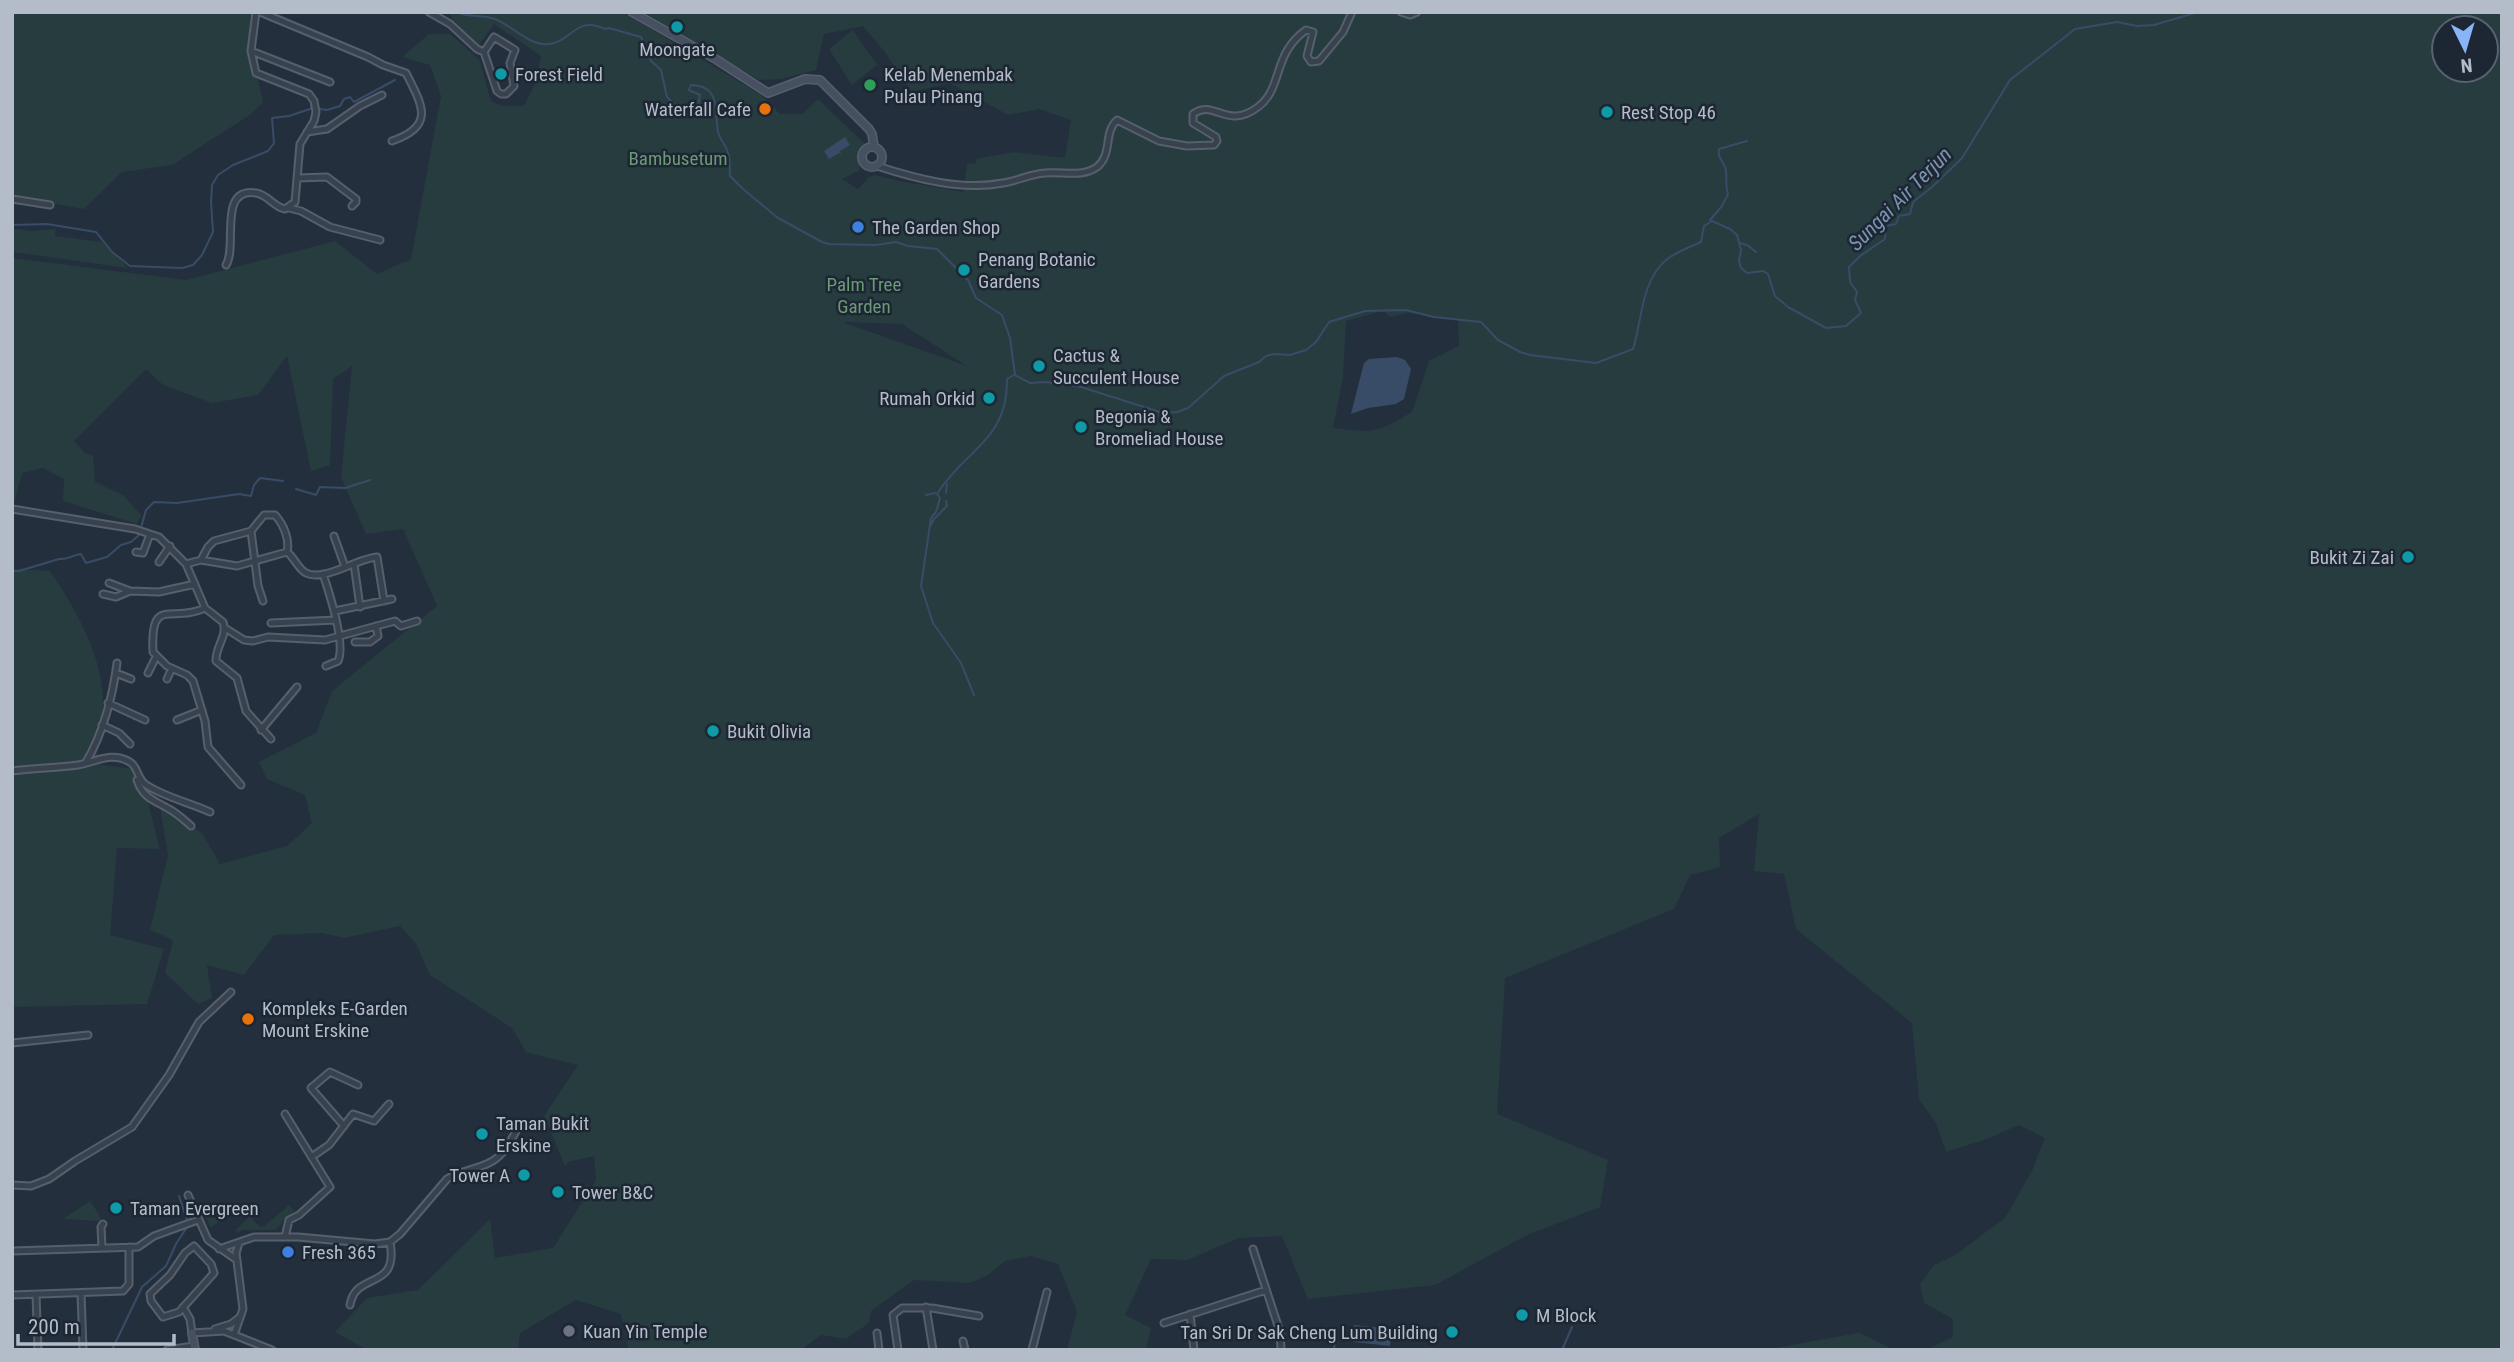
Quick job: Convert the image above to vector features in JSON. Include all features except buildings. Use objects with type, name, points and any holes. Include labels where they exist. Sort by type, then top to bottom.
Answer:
[{"type":"street","points":[[289,208],[295,202],[300,144],[314,121],[316,110],[309,94],[256,73],[251,51],[258,12],[406,73],[423,106],[420,121],[410,135],[392,141]]},
{"type":"street","points":[[429,12],[450,23],[477,49],[484,52],[497,91],[503,95],[509,93],[514,86],[510,63],[514,48],[494,37],[484,52]]},
{"type":"street","points":[[632,12],[717,60],[768,93],[812,78],[820,80],[869,129],[874,147],[883,155],[882,162],[877,166]]},
{"type":"street","points":[[874,147],[867,148],[862,157],[867,166],[970,187],[1002,184],[1049,172],[1081,173],[1094,169],[1105,160],[1111,126],[1117,120],[1159,141],[1187,146],[1214,145],[1216,137],[1193,123],[1193,114],[1196,111],[1207,109],[1230,116],[1247,115],[1263,104],[1271,92],[1281,61],[1297,37],[1306,30],[1313,32],[1307,56],[1311,62],[1319,61],[1343,32],[1352,12]]},
{"type":"street","points":[[1401,12],[1410,15],[1417,12]]},
{"type":"street","points":[[251,51],[330,82]]},
{"type":"street","points":[[307,132],[327,129],[360,106],[382,95]]},
{"type":"street","points":[[298,178],[327,177],[356,199],[352,206]]},
{"type":"street","points":[[226,265],[230,251],[231,212],[240,197],[249,193],[267,198],[276,207],[301,211],[330,227],[380,240]]},
{"type":"street","points":[[12,199],[50,205]]},
{"type":"street","points":[[295,202],[301,211]]},
{"type":"street","points":[[12,509],[135,529],[170,546],[186,564],[205,608],[223,622],[225,628],[216,660],[237,678],[246,711],[271,739]]},
{"type":"street","points":[[201,560],[214,541],[251,531],[264,515],[275,515],[289,542],[287,552]]},
{"type":"street","points":[[251,531],[263,601]]},
{"type":"street","points":[[136,552],[143,552],[147,533]]},
{"type":"street","points":[[334,536],[345,567]]},
{"type":"street","points":[[159,562],[170,546]]},
{"type":"street","points":[[186,564],[201,560],[237,566],[287,552]]},
{"type":"street","points":[[287,552],[304,572],[323,574],[373,557],[378,558],[384,601]]},
{"type":"street","points":[[354,564],[360,607]]},
{"type":"street","points":[[323,574],[335,611],[341,658],[326,666]]},
{"type":"street","points":[[109,583],[130,591],[159,593],[195,584]]},
{"type":"street","points":[[103,594],[122,596],[130,591]]},
{"type":"street","points":[[335,611],[392,599]]},
{"type":"street","points":[[205,608],[166,613],[158,617],[152,632],[153,652],[156,657],[193,681],[202,710],[208,747],[242,785]]},
{"type":"street","points":[[271,623],[336,620]]},
{"type":"street","points":[[225,628],[244,640],[253,641],[268,637],[325,640],[395,621],[404,626],[417,621]]},
{"type":"street","points":[[355,642],[378,636],[376,626]]},
{"type":"street","points":[[148,673],[156,657]]},
{"type":"street","points":[[83,763],[93,749],[102,725],[117,663]]},
{"type":"street","points":[[167,679],[172,668]]},
{"type":"street","points":[[116,673],[131,679]]},
{"type":"street","points":[[261,730],[297,687]]},
{"type":"street","points":[[108,703],[145,720]]},
{"type":"street","points":[[177,719],[202,710]]},
{"type":"street","points":[[102,725],[119,733],[130,744]]},
{"type":"street","points":[[12,771],[83,763],[110,757],[130,762],[135,767],[141,791],[191,826]]},
{"type":"street","points":[[138,777],[148,787],[210,813]]},
{"type":"street","points":[[12,1185],[30,1186],[49,1179],[132,1127],[169,1075],[199,1022],[232,992]]},
{"type":"street","points":[[12,1043],[88,1035]]},
{"type":"street","points":[[344,1126],[311,1088],[330,1072],[358,1085]]},
{"type":"street","points":[[313,1156],[329,1145],[355,1114],[374,1121],[389,1104]]},
{"type":"street","points":[[285,1114],[330,1187],[299,1215],[289,1220],[285,1237]]},
{"type":"street","points":[[219,1249],[245,1239],[285,1237],[375,1244],[390,1242],[447,1179],[456,1173],[498,1158],[520,1124]]},
{"type":"street","points":[[188,1195],[208,1240],[237,1260]]},
{"type":"street","points":[[12,1251],[141,1246],[154,1236],[198,1220]]},
{"type":"street","points":[[102,1248],[103,1224]]},
{"type":"street","points":[[234,1335],[243,1306],[237,1247],[245,1239]]},
{"type":"street","points":[[350,1304],[354,1292],[389,1270],[392,1258],[390,1242]]},
{"type":"street","points":[[194,1246],[214,1271],[183,1307],[173,1315],[163,1317],[149,1297],[170,1275],[185,1253],[194,1246]]},
{"type":"street","points":[[12,1295],[120,1292],[129,1284],[129,1247]]},
{"type":"street","points":[[1253,1249],[1280,1332],[1281,1350]]},
{"type":"street","points":[[1164,1323],[1266,1290]]},
{"type":"street","points":[[1032,1350],[1046,1292]]},
{"type":"street","points":[[81,1293],[83,1350]]},
{"type":"street","points":[[36,1295],[38,1350]]},
{"type":"street","points":[[167,1350],[194,1348],[189,1316],[183,1307]]},
{"type":"street","points":[[898,1350],[894,1325],[897,1311],[926,1307],[979,1317]]},
{"type":"street","points":[[926,1307],[933,1350]]},
{"type":"street","points":[[1190,1314],[1194,1350]]},
{"type":"street","points":[[209,1331],[231,1324],[242,1315]]},
{"type":"street","points":[[192,1333],[224,1331],[272,1350]]},
{"type":"street","points":[[877,1333],[879,1350]]},
{"type":"street","points":[[963,1341],[965,1350]]},
{"type":"green space","points":[[12,12],[256,12],[251,48],[263,102],[250,115],[172,165],[122,172],[84,209],[12,196]]},
{"type":"green space","points":[[448,12],[623,12],[760,94],[780,114],[802,114],[818,99],[865,144],[859,154],[860,170],[842,179],[858,189],[866,178],[875,175],[963,192],[967,164],[976,163],[976,159],[1014,152],[1065,158],[1071,120],[1039,109],[1008,115],[950,83],[912,92],[863,26],[824,34],[816,70],[781,79],[759,80],[642,12],[2502,12],[2502,1350],[1926,1350],[1953,1337],[1953,1319],[1924,1303],[1920,1284],[1934,1265],[1955,1255],[2005,1218],[2032,1171],[2045,1138],[2019,1125],[1946,1152],[1936,1123],[1919,1099],[1912,1023],[1796,929],[1784,874],[1754,871],[1759,814],[1719,838],[1720,867],[1690,875],[1674,909],[1505,978],[1497,1114],[1608,1160],[1600,1207],[1527,1235],[1435,1285],[1308,1299],[1282,1236],[1239,1238],[1187,1260],[1151,1259],[1125,1315],[1151,1328],[1146,1350],[1067,1350],[1077,1312],[1058,1264],[1031,1256],[1005,1261],[988,1275],[970,1283],[914,1280],[871,1311],[869,1323],[846,1339],[821,1335],[801,1350],[629,1350],[621,1314],[576,1300],[520,1333],[518,1350],[367,1350],[335,1332],[367,1298],[418,1290],[490,1219],[495,1258],[553,1248],[596,1180],[594,1156],[568,1162],[565,1166],[544,1116],[578,1065],[526,1052],[512,1028],[430,975],[416,944],[400,926],[344,938],[322,933],[274,935],[244,975],[207,965],[212,998],[198,1004],[165,973],[173,940],[150,930],[168,855],[160,807],[202,833],[220,864],[287,846],[312,823],[305,795],[267,779],[259,762],[316,733],[332,691],[437,606],[403,529],[366,534],[341,477],[352,366],[333,379],[330,465],[311,471],[287,356],[258,395],[212,403],[163,385],[146,369],[74,441],[85,453],[93,456],[95,482],[123,495],[141,515],[137,524],[63,501],[64,479],[43,468],[22,473],[15,500],[12,500],[12,258],[186,280],[335,241],[377,274],[411,259],[441,96],[430,65],[402,57],[429,34],[450,34],[479,59],[491,101],[502,106],[524,106],[535,84],[541,56],[494,24],[479,45],[461,30]],"holes":[[[1383,311],[1390,317],[1408,313],[1458,320],[1459,346],[1429,361],[1412,412],[1375,430],[1333,428],[1343,377],[1346,321]],[[845,323],[902,324],[967,366]]]},
{"type":"green space","points":[[853,30],[877,65],[852,85],[829,49]]},
{"type":"green space","points":[[12,228],[31,231],[56,229],[55,236],[102,242],[128,268],[12,252]]},
{"type":"green space","points":[[12,569],[50,571],[85,631],[98,665],[103,699],[96,764],[140,770],[160,849],[117,848],[110,935],[164,949],[147,1004],[12,1007]]},
{"type":"green space","points":[[90,1201],[100,1216],[100,1221],[63,1219]]},
{"type":"green space","points":[[289,1205],[294,1211],[275,1230],[241,1230],[238,1233],[236,1230],[250,1216],[263,1227]]},
{"type":"green space","points":[[212,1206],[222,1218],[211,1228],[204,1213]]},
{"type":"green space","points":[[1858,1333],[1895,1350],[1765,1350]]},
{"type":"water","points":[[845,137],[850,145],[840,151],[841,154],[829,159],[824,151]]},
{"type":"water","points":[[1397,357],[1405,360],[1411,369],[1404,399],[1396,404],[1368,408],[1351,414],[1364,363],[1369,359]]},
{"type":"water","points":[[1354,1325],[1392,1329],[1390,1346],[1353,1342]]},
{"type":"waterway","name":"Sungai Air Terjun","points":[[457,12],[495,19],[543,44],[557,42],[587,25],[641,37],[651,61],[661,70],[667,97],[682,113],[690,116],[697,111],[700,95],[689,90],[691,85],[701,86],[712,95],[718,132],[729,156],[730,176],[778,218],[829,244],[876,245],[896,242],[937,249],[968,280],[976,298],[1002,315],[1010,338],[1015,375],[1030,383],[1046,382],[1081,387],[1163,413],[1188,408],[1224,376],[1259,362],[1266,356],[1290,355],[1306,350],[1316,342],[1329,322],[1365,311],[1406,310],[1434,317],[1481,322],[1498,340],[1520,352],[1596,363],[1633,349],[1647,290],[1658,269],[1666,260],[1701,242],[1704,226],[1712,221],[1737,235],[1741,250],[1741,268],[1747,273],[1763,271],[1768,274],[1775,296],[1788,307],[1826,328],[1846,326],[1861,313],[1855,300],[1857,292],[1850,282],[1849,267],[1885,239],[1886,226],[1896,224],[1899,216],[1910,214],[1913,202],[1962,158],[2010,80],[2075,29],[2117,22],[2137,26],[2154,25],[2198,12]]},
{"type":"waterway","points":[[12,225],[47,224],[96,232],[112,252],[130,266],[182,268],[193,265],[202,255],[213,232],[212,185],[218,175],[233,165],[268,151],[274,143],[272,118],[313,108],[327,110],[340,106],[344,99],[350,97],[354,102],[395,80]]},
{"type":"waterway","points":[[1710,220],[1728,194],[1725,168],[1719,156],[1719,149],[1747,141]]},
{"type":"waterway","points":[[1740,243],[1756,252]]},
{"type":"waterway","points":[[974,695],[961,663],[933,623],[921,586],[931,518],[940,498],[937,494],[993,431],[1005,400],[1007,379],[1014,375]]},
{"type":"waterway","points":[[12,571],[81,554],[86,563],[107,557],[139,535],[146,510],[154,502],[177,503],[239,494],[251,496],[254,485],[260,478],[283,481]]},
{"type":"waterway","points":[[296,489],[316,495],[320,487],[345,488],[370,480]]},
{"type":"waterway","points":[[946,493],[947,484]]},
{"type":"waterway","points":[[926,495],[935,493]]},
{"type":"waterway","points":[[931,525],[947,506],[946,501]]},
{"type":"waterway","points":[[179,1196],[187,1220]]},
{"type":"waterway","points":[[112,1350],[142,1287],[166,1266],[187,1227]]},
{"type":"waterway","points":[[1562,1350],[1572,1327]]},
{"type":"waterway","points":[[1334,1350],[1336,1329]]},
{"type":"place","name":"Moongate","points":[[677,27]]},
{"type":"place","name":"Forest Field","points":[[501,74]]},
{"type":"place","name":"Kelab Menembak Pulau Pinang","points":[[870,85]]},
{"type":"place","name":"Waterfall Cafe","points":[[765,109]]},
{"type":"place","name":"Rest Stop 46","points":[[1607,112]]},
{"type":"place","name":"The Garden Shop","points":[[858,227]]},
{"type":"place","name":"Penang Botanic Gardens","points":[[964,270]]},
{"type":"place","name":"Cactus & Succulent House","points":[[1039,366]]},
{"type":"place","name":"Rumah Orkid","points":[[989,398]]},
{"type":"place","name":"Begonia & Bromeliad House","points":[[1081,427]]},
{"type":"place","name":"Bukit Zi Zai","points":[[2408,557]]},
{"type":"place","name":"Bukit Olivia","points":[[713,731]]},
{"type":"place","name":"Kompleks E-Garden Mount Erskine","points":[[248,1019]]},
{"type":"place","name":"Taman Bukit Erskine","points":[[482,1134]]},
{"type":"place","name":"Tower A","points":[[524,1175]]},
{"type":"place","name":"Tower B&C","points":[[558,1192]]},
{"type":"place","name":"Taman Evergreen","points":[[116,1208]]},
{"type":"place","name":"Fresh 365","points":[[288,1252]]},
{"type":"place","name":"M Block","points":[[1522,1315]]},
{"type":"place","name":"Kuan Yin Temple","points":[[569,1331]]},
{"type":"place","name":"Tan Sri Dr Sak Cheng Lum Building","points":[[1452,1332]]},
{"type":"park label","name":"Bambusetum","points":[[678,158]]},
{"type":"park label","name":"Palm Tree Garden","points":[[864,295]]}]
